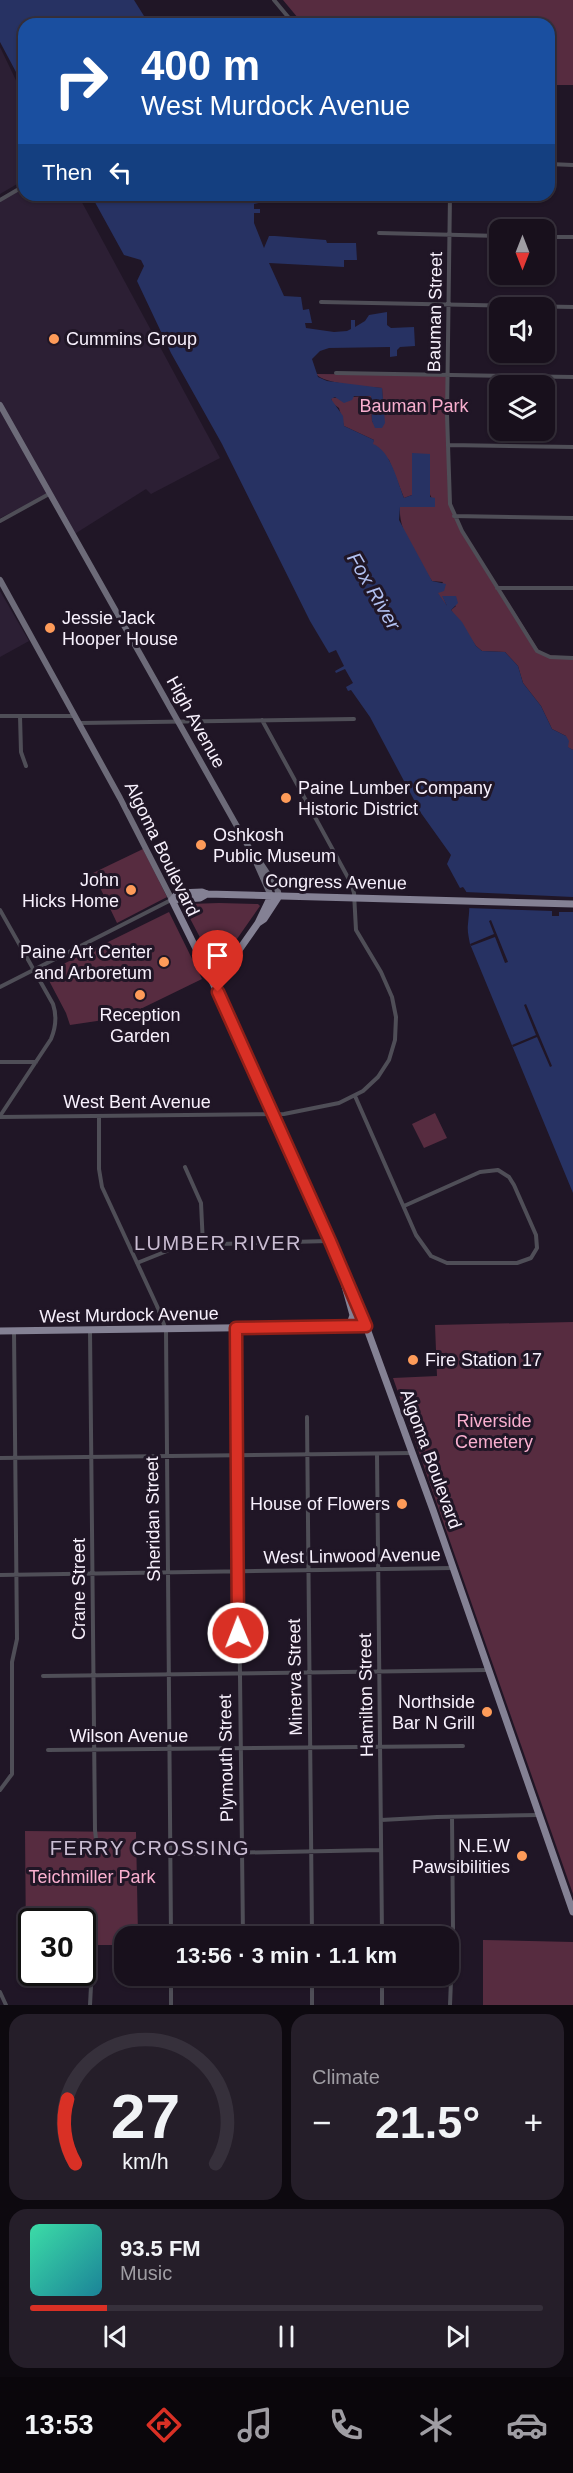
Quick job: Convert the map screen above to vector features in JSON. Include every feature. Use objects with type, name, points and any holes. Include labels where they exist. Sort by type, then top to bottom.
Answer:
[{"type":"main road","name":"High Avenue","points":[[0,405],[275,896]]},
{"type":"main road","name":"Algoma Boulevard","points":[[0,580],[78,719],[172,900],[213,988],[218,992],[339,1260],[413,1453],[573,1912]]},
{"type":"main road","name":"Congress Avenue","points":[[172,900],[178,893],[202,892],[207,894],[573,904]]},
{"type":"main road","points":[[218,992],[220,978],[275,896]]},
{"type":"main road","points":[[203,966],[214,972],[224,972]]},
{"type":"main road","points":[[339,1260],[340,1276],[353,1315],[351,1321],[342,1327]]},
{"type":"main road","name":"West Murdock Avenue","points":[[0,1331],[366,1326]]},
{"type":"street","points":[[274,0],[289,18]]},
{"type":"street","points":[[555,164],[573,165]]},
{"type":"street","points":[[0,200],[18,190]]},
{"type":"street","name":"Bauman Street","points":[[450,201],[447,375],[448,493],[454,516],[526,635],[541,654],[550,657],[573,658]]},
{"type":"street","points":[[379,233],[489,236]]},
{"type":"street","points":[[555,237],[573,237]]},
{"type":"street","points":[[321,302],[573,307]]},
{"type":"street","points":[[336,373],[573,377]]},
{"type":"street","points":[[448,445],[573,447]]},
{"type":"street","points":[[0,521],[50,494]]},
{"type":"street","points":[[454,516],[573,518]]},
{"type":"street","points":[[497,588],[573,588]]},
{"type":"street","points":[[0,716],[179,721],[354,719]]},
{"type":"street","points":[[20,717],[21,752],[26,766]]},
{"type":"street","points":[[262,720],[351,883],[355,898],[356,930],[381,972],[392,997],[396,1026],[393,1050],[384,1069],[370,1085],[355,1096],[339,1103],[275,1115]]},
{"type":"street","name":"Congress Avenue","points":[[0,987],[172,900]]},
{"type":"street","points":[[0,910],[52,1004],[56,1017],[54,1033],[0,1117]]},
{"type":"street","points":[[0,1062],[36,1062]]},
{"type":"street","points":[[355,1096],[404,1206],[424,1249],[443,1262],[517,1263],[527,1261],[536,1250],[536,1235],[514,1185],[506,1174],[498,1170],[480,1172],[404,1206]]},
{"type":"street","name":"West Bent Avenue","points":[[0,1117],[275,1115]]},
{"type":"street","name":"Sheridan Street","points":[[99,1116],[100,1178],[164,1320],[166,1330],[171,1926]]},
{"type":"street","points":[[185,1167],[201,1203],[203,1245]]},
{"type":"street","points":[[137,1263],[176,1246],[330,1241]]},
{"type":"street","name":"Plymouth Street","points":[[236,1328],[243,1926]]},
{"type":"street","name":"Crane Street","points":[[90,1330],[97,1847]]},
{"type":"street","points":[[0,1790],[12,1774],[12,1662],[17,1639],[14,1331]]},
{"type":"street","name":"Minerva Street","points":[[307,1417],[312,1926]]},
{"type":"street","points":[[0,1458],[413,1453]]},
{"type":"street","name":"Hamilton Street","points":[[377,1454],[382,1926]]},
{"type":"street","name":"West Linwood Avenue","points":[[0,1575],[453,1568]]},
{"type":"street","points":[[43,1676],[488,1670]]},
{"type":"street","name":"Wilson Avenue","points":[[48,1750],[463,1746]]},
{"type":"street","points":[[381,1820],[539,1815]]},
{"type":"street","points":[[450,2005],[453,1930],[452,1817]]},
{"type":"street","points":[[170,1854],[381,1850]]},
{"type":"street","points":[[90,1986],[90,2005]]},
{"type":"street","points":[[171,1986],[171,2005]]},
{"type":"street","points":[[312,1986],[312,2005]]},
{"type":"street","points":[[382,1986],[382,2005]]},
{"type":"street","points":[[0,1992],[6,2005]]},
{"type":"shaded area","points":[[0,47],[18,84],[18,184],[0,194]]},
{"type":"shaded area","points":[[18,190],[18,201],[81,201],[220,458],[151,494],[146,489],[73,535],[50,494],[0,518],[0,200]]},
{"type":"shaded area","points":[[0,591],[29,641],[0,657]]},
{"type":"green space","points":[[283,0],[573,0],[573,85],[555,85],[555,18],[298,18]]},
{"type":"green space","name":"Bauman Park","points":[[316,374],[447,375],[448,493],[455,518],[541,654],[573,658],[573,750],[567,747],[566,736],[552,729],[541,706],[523,683],[518,666],[505,652],[482,651],[476,646],[451,610],[456,606],[443,596],[447,607],[437,593],[443,582],[432,581],[410,546],[402,526],[400,507],[435,506],[412,453],[412,495],[404,498],[389,460],[372,444],[374,440],[344,426],[339,408],[332,403],[331,398],[371,396],[372,421],[374,424],[384,422],[382,388],[337,383]]},
{"type":"green space","points":[[143,849],[167,897],[117,923],[93,873]]},
{"type":"green space","points":[[189,904],[258,904],[260,906],[218,966],[215,966],[184,907]]},
{"type":"green space","points":[[169,912],[202,979],[124,1017],[70,1025],[45,973]]},
{"type":"green space","points":[[435,1113],[447,1138],[424,1148],[412,1124]]},
{"type":"green space","name":"Riverside Cemetery","points":[[573,1322],[573,1894],[393,1378],[437,1376],[435,1325]]},
{"type":"green space","name":"Teichmiller Park","points":[[25,1831],[136,1832],[138,1926],[114,1926],[114,1945],[96,1945],[96,1908],[26,1908]]},
{"type":"green space","points":[[483,1940],[573,1942],[573,2005],[483,2005]]},
{"type":"water","points":[[0,0],[134,0],[145,18],[18,18],[18,76],[0,42]]},
{"type":"water","name":"Fox River","points":[[94,201],[268,201],[254,204],[254,209],[260,209],[260,213],[254,213],[254,223],[264,248],[269,236],[326,240],[327,243],[356,243],[357,260],[344,260],[344,267],[269,263],[284,296],[301,297],[303,310],[309,309],[312,323],[305,323],[306,328],[334,332],[347,331],[351,329],[351,320],[355,320],[355,327],[365,321],[369,315],[387,312],[387,325],[391,328],[414,327],[415,346],[400,347],[397,350],[397,356],[390,357],[390,347],[329,348],[320,351],[312,359],[318,377],[327,381],[382,388],[385,423],[382,428],[375,428],[372,421],[371,396],[354,396],[352,400],[344,403],[335,397],[331,399],[343,416],[344,426],[374,440],[373,444],[384,453],[393,467],[404,498],[412,495],[412,453],[430,454],[430,497],[435,498],[435,507],[400,507],[399,520],[432,581],[446,584],[444,591],[438,593],[447,606],[442,596],[456,596],[458,603],[451,610],[462,622],[476,646],[482,651],[505,652],[518,666],[523,683],[541,706],[552,729],[566,736],[569,741],[568,747],[573,750],[573,1193],[470,944],[469,900],[466,891],[463,887],[460,888],[447,864],[451,855],[421,813],[370,717],[351,690],[348,691],[346,687],[353,683],[345,669],[336,673],[335,671],[344,666],[336,650],[329,653],[310,621],[222,444],[171,353],[137,281],[144,266],[141,260],[124,255]]},
{"type":"pier","points":[[465,892],[573,897],[573,912],[559,912],[559,916],[552,916],[552,911],[467,908]]},
{"type":"pier","points":[[491,920],[508,962],[505,963],[495,937],[471,946],[470,944],[494,934],[489,921]]},
{"type":"pier","points":[[526,1004],[552,1066],[550,1067],[537,1037],[513,1047],[512,1045],[536,1035],[524,1005]]},
{"type":"place","name":"Cummins Group","points":[[54,339]]},
{"type":"place","name":"Jessie Jack Hooper House","points":[[50,628]]},
{"type":"place","name":"Paine Lumber Company Historic District","points":[[286,798]]},
{"type":"place","name":"Oshkosh Public Museum","points":[[201,845]]},
{"type":"place","name":"John Hicks Home","points":[[131,890]]},
{"type":"place","name":"Paine Art Center and Arboretum","points":[[164,962]]},
{"type":"place","name":"Reception Garden","points":[[140,995]]},
{"type":"place","name":"Fire Station 17","points":[[413,1360]]},
{"type":"place","name":"House of Flowers","points":[[402,1504]]},
{"type":"place","name":"Northside Bar N Grill","points":[[487,1712]]},
{"type":"place","name":"N.E.W Pawsibilities","points":[[522,1856]]},
{"type":"district","name":"LUMBER RIVER","points":[[218,1243]]},
{"type":"district","name":"FERRY CROSSING","points":[[150,1848]]},
{"type":"route","points":[[218,992],[366,1326],[236,1328],[238,1633]]}]
